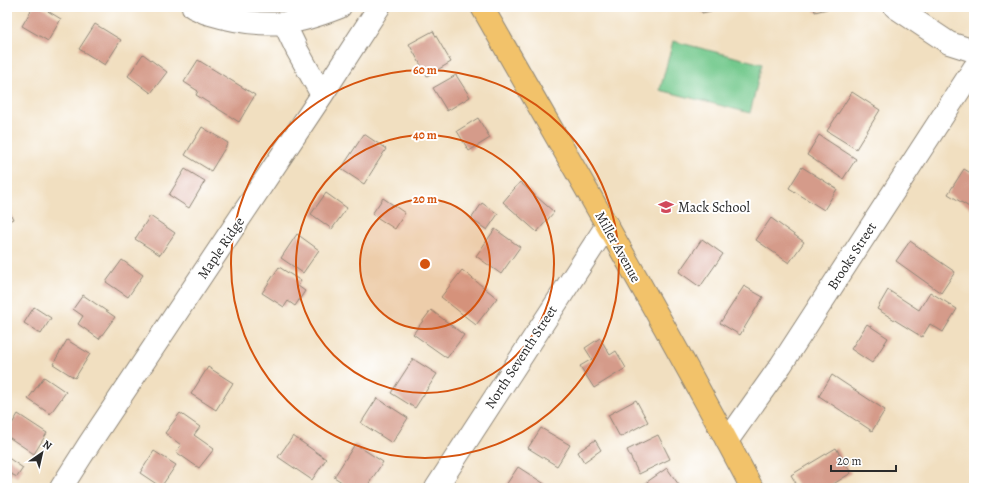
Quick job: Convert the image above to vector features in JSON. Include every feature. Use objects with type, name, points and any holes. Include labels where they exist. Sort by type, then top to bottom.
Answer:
[{"type":"main road","name":"Miller Avenue","points":[[482,7],[607,225],[752,488]]},
{"type":"street","points":[[193,7],[209,14],[247,23],[284,23],[317,16],[340,7]]},
{"type":"street","name":"Maple Ridge","points":[[61,488],[379,7]]},
{"type":"street","points":[[896,7],[949,43],[974,51]]},
{"type":"street","points":[[284,23],[322,95]]},
{"type":"street","name":"Brooks Street","points":[[727,441],[781,365],[974,68]]},
{"type":"street","name":"North Seventh Street","points":[[436,488],[607,225]]},
{"type":"green space","points":[[673,41],[762,64],[750,113],[660,90]]},
{"type":"building","points":[[33,7],[41,7],[61,19],[48,41],[22,26]]},
{"type":"building","points":[[701,7],[725,7],[725,8],[702,13]]},
{"type":"building","points":[[814,7],[831,7],[831,8],[815,12]]},
{"type":"building","points":[[95,24],[121,40],[105,65],[79,49]]},
{"type":"building","points":[[433,31],[451,62],[427,76],[409,44]]},
{"type":"building","points":[[143,54],[167,72],[151,93],[128,76]]},
{"type":"building","points":[[198,60],[255,95],[239,122],[196,95],[198,91],[184,82]]},
{"type":"building","points":[[456,75],[470,97],[447,111],[433,88]]},
{"type":"building","points":[[852,92],[880,110],[856,149],[827,131]]},
{"type":"building","points":[[478,118],[490,138],[469,151],[457,131]]},
{"type":"building","points":[[202,127],[228,143],[211,171],[185,155]]},
{"type":"building","points":[[364,134],[386,149],[364,184],[341,169]]},
{"type":"building","points":[[819,135],[856,159],[843,179],[807,155]]},
{"type":"building","points":[[802,167],[837,189],[824,210],[789,188]]},
{"type":"building","points":[[185,169],[205,181],[189,208],[169,195]]},
{"type":"building","points":[[964,169],[974,175],[974,210],[948,194]]},
{"type":"building","points":[[520,182],[554,212],[537,232],[503,202]]},
{"type":"building","points":[[326,193],[347,208],[332,229],[311,214]]},
{"type":"building","points":[[383,198],[405,213],[395,229],[372,214]]},
{"type":"building","points":[[482,203],[498,214],[487,230],[471,219]]},
{"type":"building","points":[[7,209],[13,219],[7,222]]},
{"type":"building","points":[[150,216],[175,233],[160,255],[135,239]]},
{"type":"building","points":[[771,218],[804,242],[789,263],[756,240]]},
{"type":"building","points":[[495,229],[520,247],[501,274],[476,256]]},
{"type":"building","points":[[297,234],[319,250],[303,273],[281,258]]},
{"type":"building","points":[[702,239],[723,254],[700,287],[679,272]]},
{"type":"building","points":[[910,241],[955,272],[941,293],[896,261]]},
{"type":"building","points":[[122,260],[143,275],[128,297],[106,282]]},
{"type":"building","points":[[279,267],[301,281],[298,286],[305,291],[295,306],[288,301],[284,307],[262,293]]},
{"type":"building","points":[[462,270],[497,298],[476,325],[441,297]]},
{"type":"building","points":[[744,286],[763,297],[740,335],[720,323]]},
{"type":"building","points":[[888,290],[919,310],[930,292],[957,309],[943,332],[930,324],[922,337],[877,309]]},
{"type":"building","points":[[83,295],[115,317],[99,339],[78,324],[83,316],[73,309]]},
{"type":"building","points":[[34,307],[51,318],[41,334],[24,323]]},
{"type":"building","points":[[431,310],[464,335],[447,358],[413,334]]},
{"type":"building","points":[[867,324],[888,338],[872,363],[851,349]]},
{"type":"building","points":[[600,338],[610,355],[616,351],[626,368],[594,388],[580,366],[592,359],[585,348]]},
{"type":"building","points":[[67,340],[90,354],[75,378],[53,364]]},
{"type":"building","points":[[413,359],[437,374],[415,408],[391,393]]},
{"type":"building","points":[[208,367],[233,383],[216,410],[191,394]]},
{"type":"building","points":[[832,375],[885,410],[872,431],[819,396]]},
{"type":"building","points":[[44,377],[66,392],[50,414],[28,399]]},
{"type":"building","points":[[377,398],[408,418],[392,443],[361,423]]},
{"type":"building","points":[[636,400],[648,422],[620,437],[608,415]]},
{"type":"building","points":[[180,413],[200,427],[194,435],[214,449],[199,468],[176,452],[181,445],[165,433]]},
{"type":"building","points":[[18,414],[47,433],[34,454],[7,436],[7,432]]},
{"type":"building","points":[[541,428],[570,445],[557,466],[528,448]]},
{"type":"building","points":[[658,435],[670,459],[639,474],[627,450]]},
{"type":"building","points":[[293,436],[326,459],[312,480],[278,457]]},
{"type":"building","points":[[595,440],[601,450],[584,462],[578,452]]},
{"type":"building","points":[[355,444],[383,462],[366,488],[351,488],[334,477]]},
{"type":"building","points":[[836,448],[851,473],[827,488],[799,488],[791,475]]},
{"type":"building","points":[[154,451],[176,465],[161,487],[140,473]]},
{"type":"building","points":[[7,457],[23,468],[17,477],[11,474],[7,481]]},
{"type":"building","points":[[518,467],[551,488],[504,488]]},
{"type":"building","points":[[667,468],[681,488],[647,488],[644,484]]},
{"type":"place","name":"Mack School","points":[[666,207]]}]
